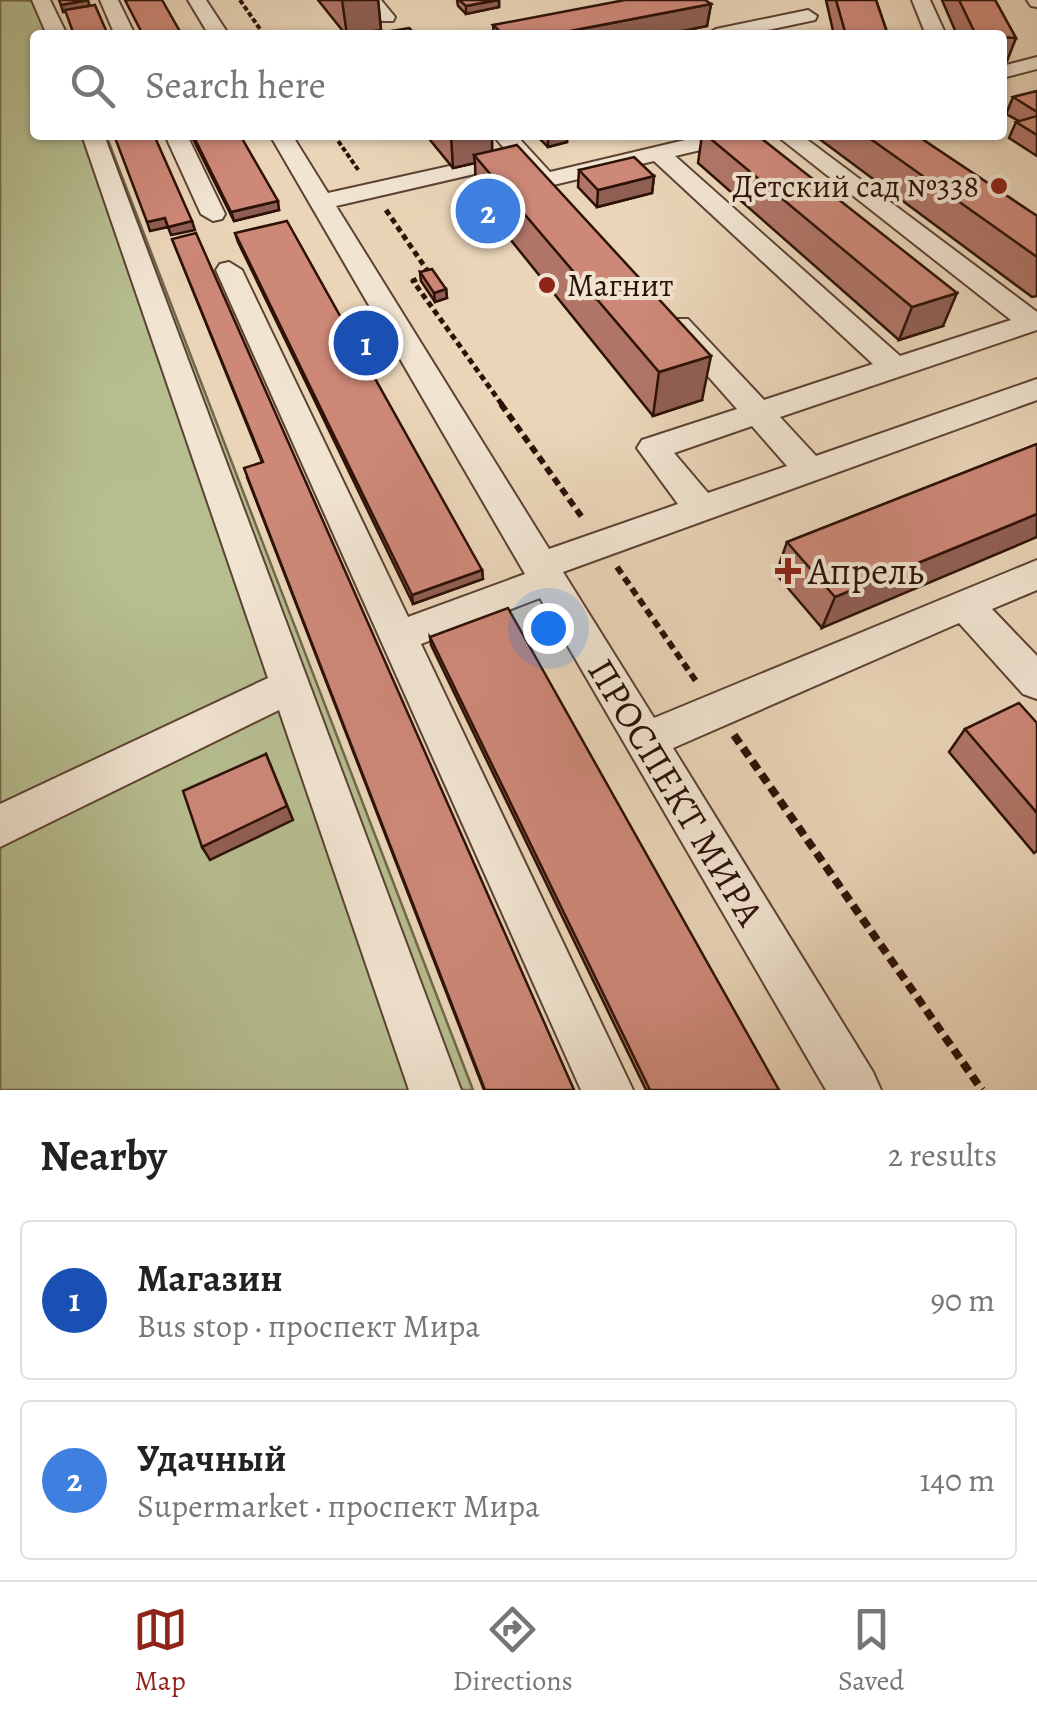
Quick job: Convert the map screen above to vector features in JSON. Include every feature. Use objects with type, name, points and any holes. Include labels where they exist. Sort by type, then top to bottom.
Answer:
[{"type":"street","points":[[42,0],[55,30]]},
{"type":"street","points":[[123,30],[110,2],[133,0]]},
{"type":"street","points":[[197,0],[216,30]]},
{"type":"street","points":[[371,0],[386,17]]},
{"type":"street","points":[[921,0],[934,30]]},
{"type":"street","points":[[712,10],[737,30]]},
{"type":"street","points":[[743,30],[808,17]]},
{"type":"street","points":[[1007,71],[1037,63]]},
{"type":"street","points":[[95,140],[435,1090]]},
{"type":"street","points":[[178,140],[212,214]]},
{"type":"street","name":"ПРОСПЕКТ МИРА","points":[[284,140],[855,1090]]},
{"type":"street","points":[[509,140],[572,209]]},
{"type":"street","points":[[545,180],[714,140]]},
{"type":"street","points":[[701,510],[653,448],[1032,322],[794,140]]},
{"type":"street","points":[[658,153],[894,368]]},
{"type":"street","points":[[322,202],[524,156]]},
{"type":"street","points":[[230,270],[607,1090]]},
{"type":"street","points":[[665,311],[810,470]]},
{"type":"street","points":[[398,636],[602,546],[1037,389]]},
{"type":"street","points":[[645,741],[1037,574]]},
{"type":"street","points":[[965,605],[1037,682]]},
{"type":"street","points":[[0,826],[292,685]]},
{"type":"path","points":[[240,0],[261,30]]},
{"type":"path","points":[[337,140],[429,273],[413,281],[982,1090]]},
{"type":"green space","points":[[0,0],[44,4],[65,30],[30,30],[30,140],[108,140],[473,1090],[0,1090]]},
{"type":"building","points":[[59,0],[88,0],[61,5]]},
{"type":"building","points":[[125,0],[162,0],[179,30],[140,30]]},
{"type":"building","points":[[459,0],[497,0],[466,6]]},
{"type":"building","points":[[625,0],[705,0],[711,4],[575,30],[498,30],[493,25]]},
{"type":"building","points":[[836,0],[876,0],[886,30],[845,30]]},
{"type":"building","points":[[959,0],[995,0],[1016,38],[1007,37],[1007,30],[974,30]]},
{"type":"building","points":[[95,5],[106,30],[72,30],[65,10]]},
{"type":"building","points":[[1037,91],[1037,112],[1013,97]]},
{"type":"building","points":[[1037,116],[1037,135],[1016,122]]},
{"type":"building","points":[[116,140],[156,140],[192,221],[168,227],[165,218],[147,222]]},
{"type":"building","points":[[195,140],[243,140],[278,201],[231,212]]},
{"type":"building","points":[[712,140],[763,140],[957,293],[912,307]]},
{"type":"building","points":[[872,140],[923,140],[1037,216],[1037,257]]},
{"type":"building","points":[[517,145],[711,356],[659,372],[474,155]]},
{"type":"building","points":[[634,157],[654,176],[598,190],[579,170]]},
{"type":"building","points":[[287,221],[482,570],[412,595],[235,233]]},
{"type":"building","points":[[196,233],[574,1090],[485,1090],[244,468],[263,462],[172,239]]},
{"type":"building","points":[[432,269],[446,289],[434,293],[420,272]]},
{"type":"building","points":[[1037,444],[1037,514],[835,597],[787,542]]},
{"type":"building","points":[[508,608],[779,1090],[650,1090],[430,637]]},
{"type":"building","points":[[1019,703],[1037,723],[1037,813],[965,729]]},
{"type":"building","points":[[266,754],[287,806],[202,847],[183,791]]},
{"type":"place","name":"Детский сад №338","points":[[999,186]]},
{"type":"place","name":"Удачный","points":[[488,211]]},
{"type":"place","name":"Магнит","points":[[547,285]]},
{"type":"place","name":"Магазин","points":[[366,343]]},
{"type":"place","name":"Апрель","points":[[788,571]]}]
